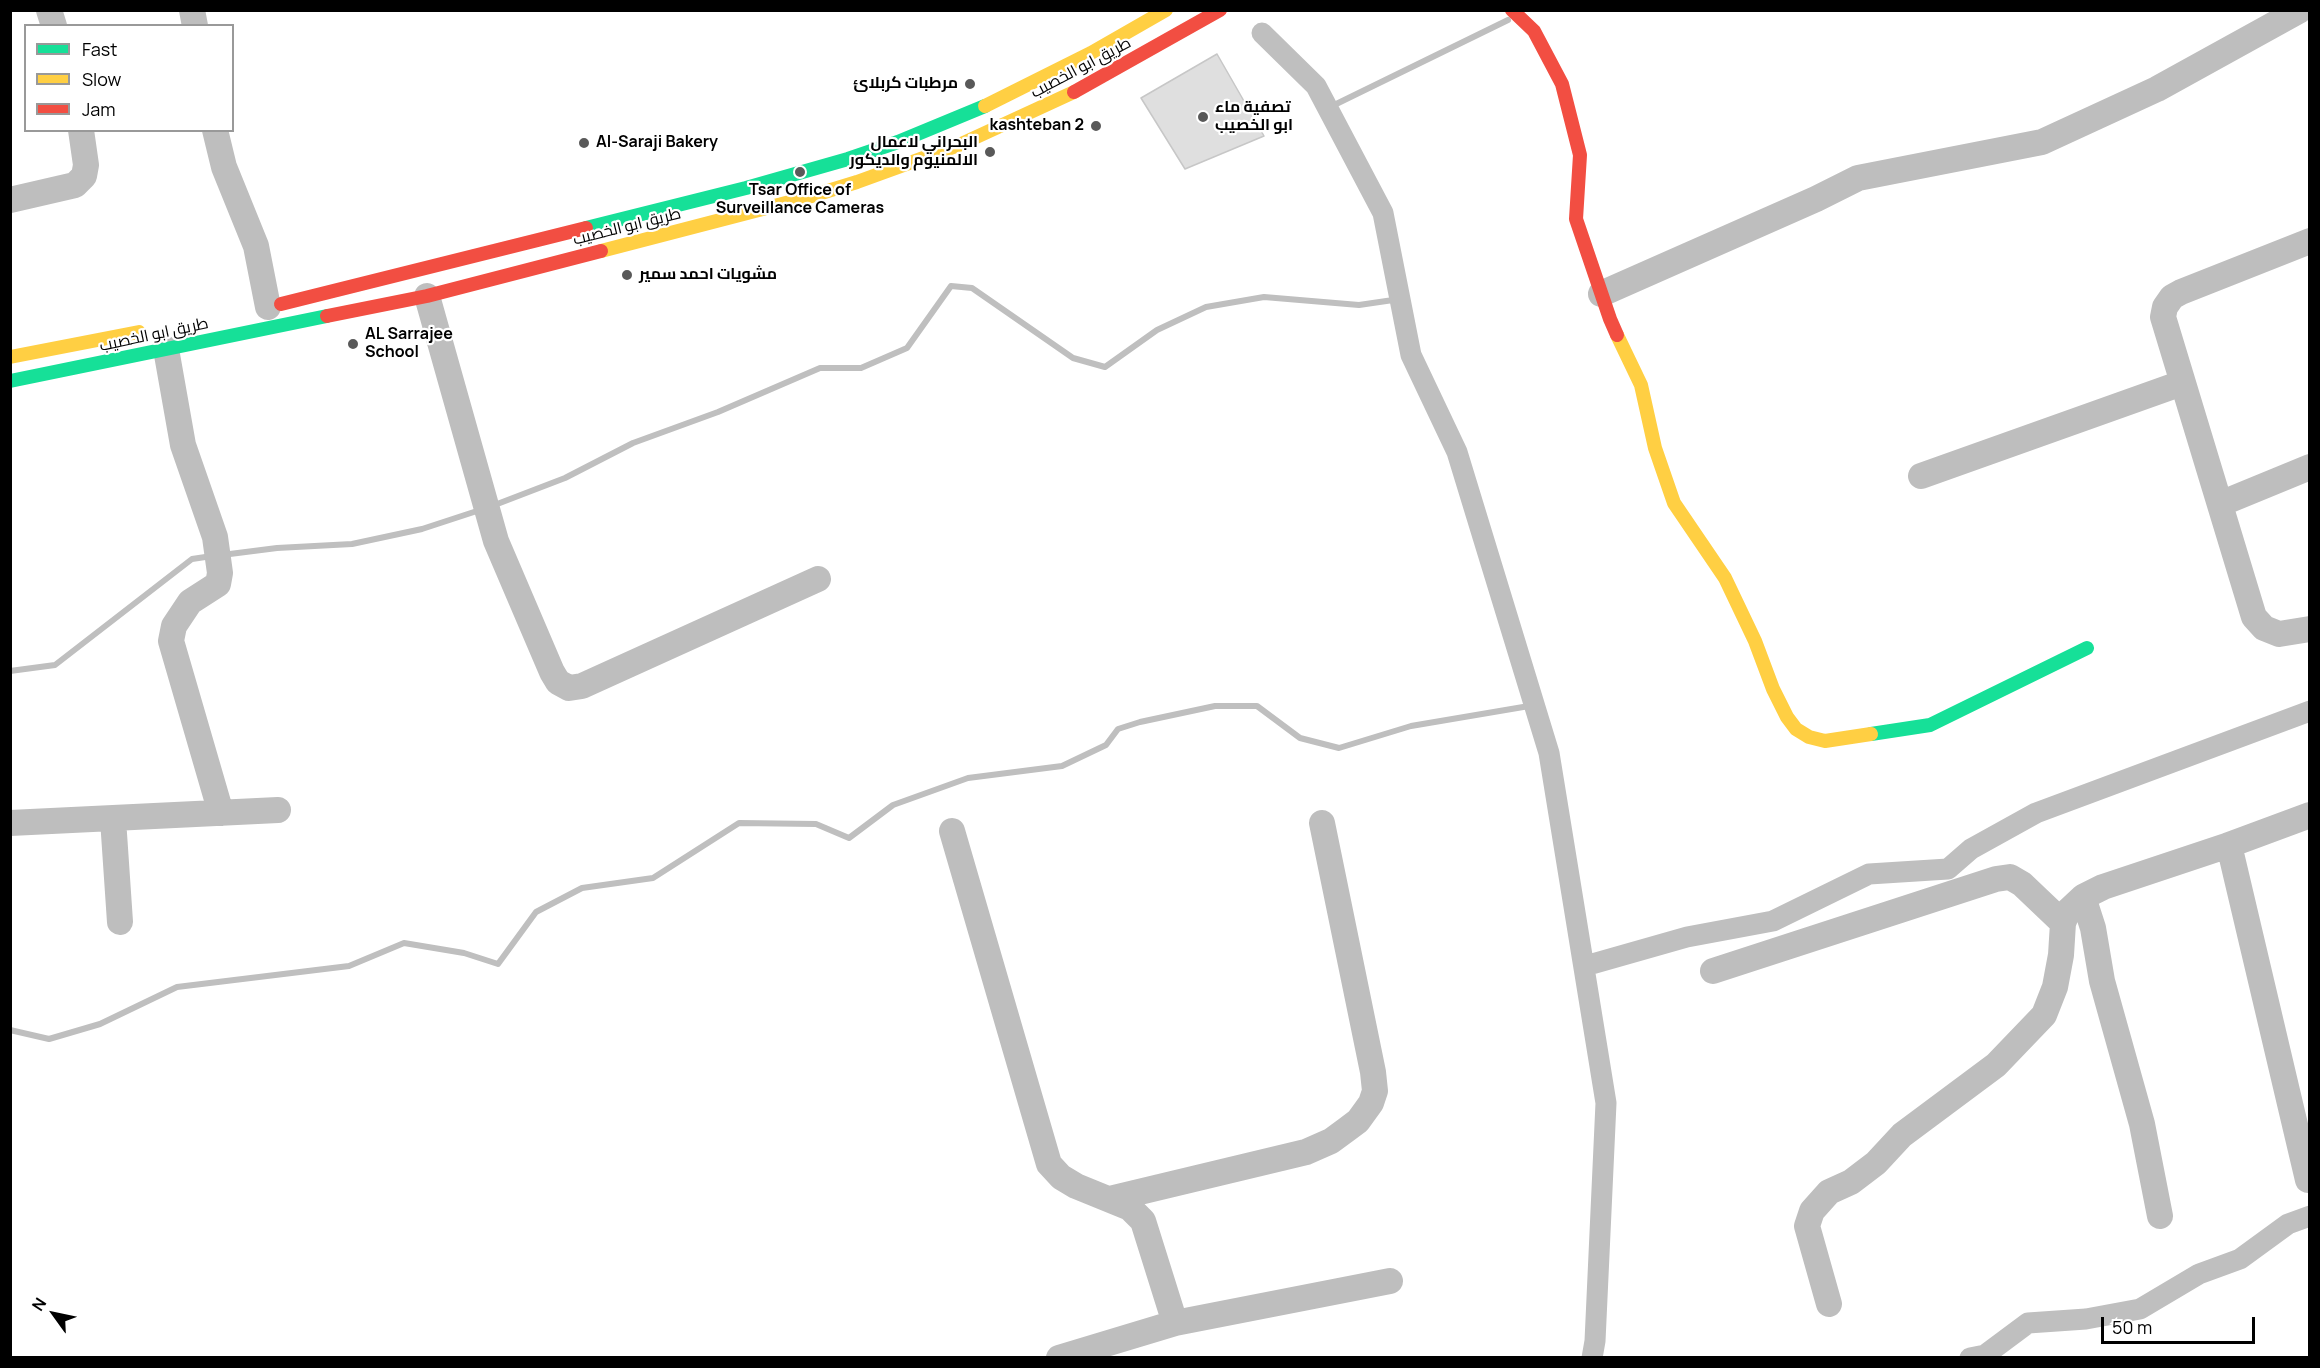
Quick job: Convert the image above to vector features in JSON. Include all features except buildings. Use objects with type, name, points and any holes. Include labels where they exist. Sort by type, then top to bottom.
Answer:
[{"type":"main road","name":"طريق ابو الخصيب","points":[[262,308],[746,188],[848,159],[898,142],[997,101],[1091,53],[1166,10]]},
{"type":"main road","name":"طريق ابو الخصيب","points":[[10,357],[158,340],[427,296],[805,198],[908,165],[969,141],[1106,76],[1220,10]]},
{"type":"main road","points":[[1512,10],[1534,31],[1562,84],[1580,155],[1576,219],[1610,319],[1641,385],[1655,448],[1674,503],[1725,579],[1755,641],[1773,689],[1787,717],[1796,729],[1809,737],[1825,741],[1930,725],[2087,648]]},
{"type":"main road","name":"طريق ابو الخصيب","points":[[10,381],[158,340]]},
{"type":"street","points":[[1601,294],[1816,199],[1858,178],[2042,142],[2157,89],[2300,10]]},
{"type":"street","points":[[10,200],[75,185],[84,176],[86,165],[81,132]]},
{"type":"street","points":[[215,132],[227,176],[256,246],[262,308]]},
{"type":"street","points":[[2310,241],[2172,297],[2165,307],[2163,317],[2254,617],[2264,628],[2279,634],[2310,629]]},
{"type":"street","points":[[427,296],[496,541],[554,678],[558,682],[569,688],[588,683],[818,579]]},
{"type":"street","points":[[158,340],[183,445],[215,537],[220,573],[218,584],[190,602],[174,626],[171,641],[221,813]]},
{"type":"street","points":[[1921,476],[2182,383]]},
{"type":"street","points":[[2220,504],[2310,467]]},
{"type":"street","points":[[10,823],[278,810]]},
{"type":"street","points":[[1829,1304],[1807,1226],[1812,1211],[1829,1192],[1851,1182],[1876,1163],[1902,1135],[1996,1065],[2044,1015],[2055,987],[2061,955],[2063,923],[2068,910],[2083,897],[2103,887],[2229,846],[2310,815]]},
{"type":"street","points":[[113,819],[120,922]]},
{"type":"street","points":[[1110,1199],[1306,1152],[1331,1141],[1358,1121],[1371,1103],[1375,1091],[1373,1072],[1322,823]]},
{"type":"street","points":[[952,831],[1049,1164],[1061,1177],[1076,1186],[1130,1208],[1143,1221],[1175,1323]]},
{"type":"street","points":[[2229,846],[2308,1180]]},
{"type":"street","points":[[1713,971],[1984,883],[2010,877],[2022,884],[2063,923]]},
{"type":"street","points":[[2083,897],[2093,928],[2102,981],[2142,1124],[2160,1216]]},
{"type":"street","points":[[1059,1358],[1175,1323],[1390,1281]]},
{"type":"waterway","points":[[1328,108],[1508,20]]},
{"type":"waterway","points":[[1262,33],[1316,86],[1383,213],[1411,355],[1457,452],[1549,753],[1606,1103],[1595,1341],[1592,1358]]},
{"type":"waterway","points":[[492,506],[565,478],[633,443],[718,412],[820,368],[861,368],[907,348],[951,286],[972,288],[1073,358],[1105,367],[1157,330],[1206,307],[1264,297],[1359,305],[1400,299]]},
{"type":"waterway","points":[[222,555],[277,548],[352,544],[422,529],[480,510]]},
{"type":"waterway","points":[[10,671],[55,665],[192,559],[212,556]]},
{"type":"waterway","points":[[10,1030],[49,1039],[100,1024],[177,987],[349,966],[404,943],[464,953],[498,964],[536,912],[582,888],[653,878],[739,823],[816,824],[849,838],[893,805],[968,778],[1062,766],[1106,745],[1118,729],[1215,706],[1257,706],[1300,738],[1339,748],[1411,726],[1535,705]]},
{"type":"waterway","points":[[1585,966],[1687,937],[1773,921],[1869,874],[1948,869],[1971,849],[2036,813],[2310,711]]},
{"type":"waterway","points":[[1970,1358],[1985,1355],[2028,1323],[2086,1319],[2140,1309],[2199,1274],[2240,1259],[2288,1224],[2310,1216]]},
{"type":"traffic: fast","points":[[586,228],[746,188],[848,159],[898,142],[985,106]]},
{"type":"traffic: fast","points":[[10,381],[327,316]]},
{"type":"traffic: fast","points":[[1871,734],[1930,725],[2087,648]]},
{"type":"traffic: slow","points":[[985,106],[1091,53],[1166,10]]},
{"type":"traffic: slow","points":[[601,251],[805,198],[857,182],[959,145],[1074,92]]},
{"type":"traffic: slow","points":[[10,357],[139,332]]},
{"type":"traffic: slow","points":[[1617,335],[1641,385],[1655,448],[1674,503],[1725,578],[1787,717],[1796,729],[1809,737],[1825,741],[1871,734]]},
{"type":"traffic: jam","points":[[1074,92],[1220,10]]},
{"type":"traffic: jam","points":[[1512,10],[1534,31],[1562,84],[1580,155],[1576,219],[1617,335]]},
{"type":"traffic: jam","points":[[281,304],[586,228]]},
{"type":"traffic: jam","points":[[327,316],[427,296],[601,251]]},
{"type":"place","name":"مرطبات كربلائ","points":[[970,84]]},
{"type":"place","name":"تصفية ماء ابو الخصيب","points":[[1203,117]]},
{"type":"place","name":"kashteban 2","points":[[1096,126]]},
{"type":"place","name":"Al-Saraji Bakery","points":[[584,143]]},
{"type":"place","name":"البحراني لاعمال الالمنيوم والديكور","points":[[990,152]]},
{"type":"place","name":"Tsar Office of Surveillance Cameras","points":[[800,172]]},
{"type":"place","name":"مشويات احمد سمير","points":[[627,275]]},
{"type":"place","name":"AL Sarrajee School","points":[[353,344]]}]
